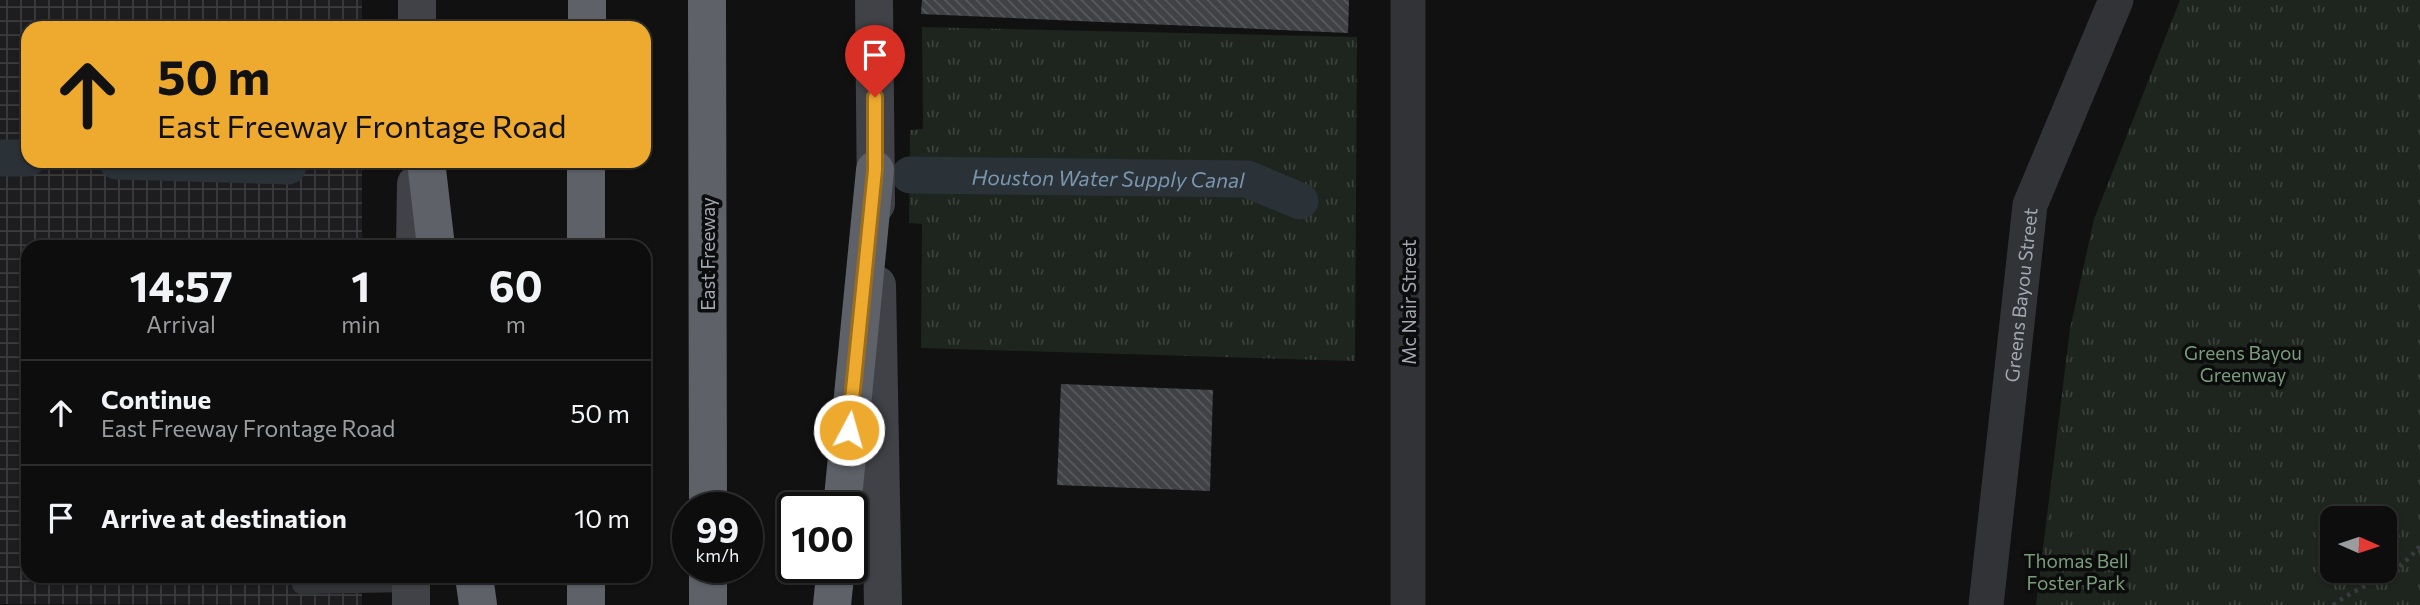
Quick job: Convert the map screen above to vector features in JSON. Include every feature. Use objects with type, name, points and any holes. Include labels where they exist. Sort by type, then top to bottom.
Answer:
[{"type":"highway","points":[[587,0],[587,21]]},
{"type":"highway","name":"East Freeway","points":[[707,0],[708,492]]},
{"type":"highway","points":[[427,168],[435,240]]},
{"type":"highway","points":[[586,168],[586,240]]},
{"type":"highway","points":[[844,492],[875,170]]},
{"type":"highway","points":[[475,583],[478,605]]},
{"type":"highway","points":[[586,583],[586,605]]},
{"type":"highway","points":[[708,583],[708,605]]},
{"type":"highway","points":[[832,605],[834,583]]},
{"type":"main road","points":[[417,0],[417,21]]},
{"type":"main road","points":[[874,0],[883,605]]},
{"type":"main road","points":[[415,240],[416,168]]},
{"type":"street","name":"Mc Nair Street","points":[[1408,0],[1408,605]]},
{"type":"street","name":"Greens Bayou Street","points":[[1986,605],[2031,205],[2116,0]]},
{"type":"lane","points":[[301,583],[411,588]]},
{"type":"path","points":[[2333,605],[2353,591],[2394,570],[2415,553],[2420,545]]},
{"type":"shaded area","points":[[0,0],[362,0],[362,21],[21,21],[21,168],[362,168],[362,240],[21,240],[21,583],[362,583],[362,605],[0,604]]},
{"type":"green space","name":"Greens Bayou Greenway","points":[[2180,0],[2420,0],[2420,605],[2036,605],[2070,329],[2094,219]]},
{"type":"green space","points":[[922,27],[1357,37],[1355,361],[921,348],[922,224],[909,223],[910,130],[923,129]]},
{"type":"building","points":[[922,0],[1349,0],[1348,33],[921,14]]},
{"type":"building","points":[[1061,384],[1213,390],[1210,491],[1057,485]]},
{"type":"waterway","name":"Houston Water Supply Canal","points":[[0,158],[21,158]]},
{"type":"waterway","name":"Houston Water Supply Canal","points":[[910,175],[1247,179],[1300,201]]},
{"type":"route","points":[[849,430],[875,170],[875,97]]},
{"type":"park label","name":"Thomas Bell Foster Park","points":[[2076,571]]}]
